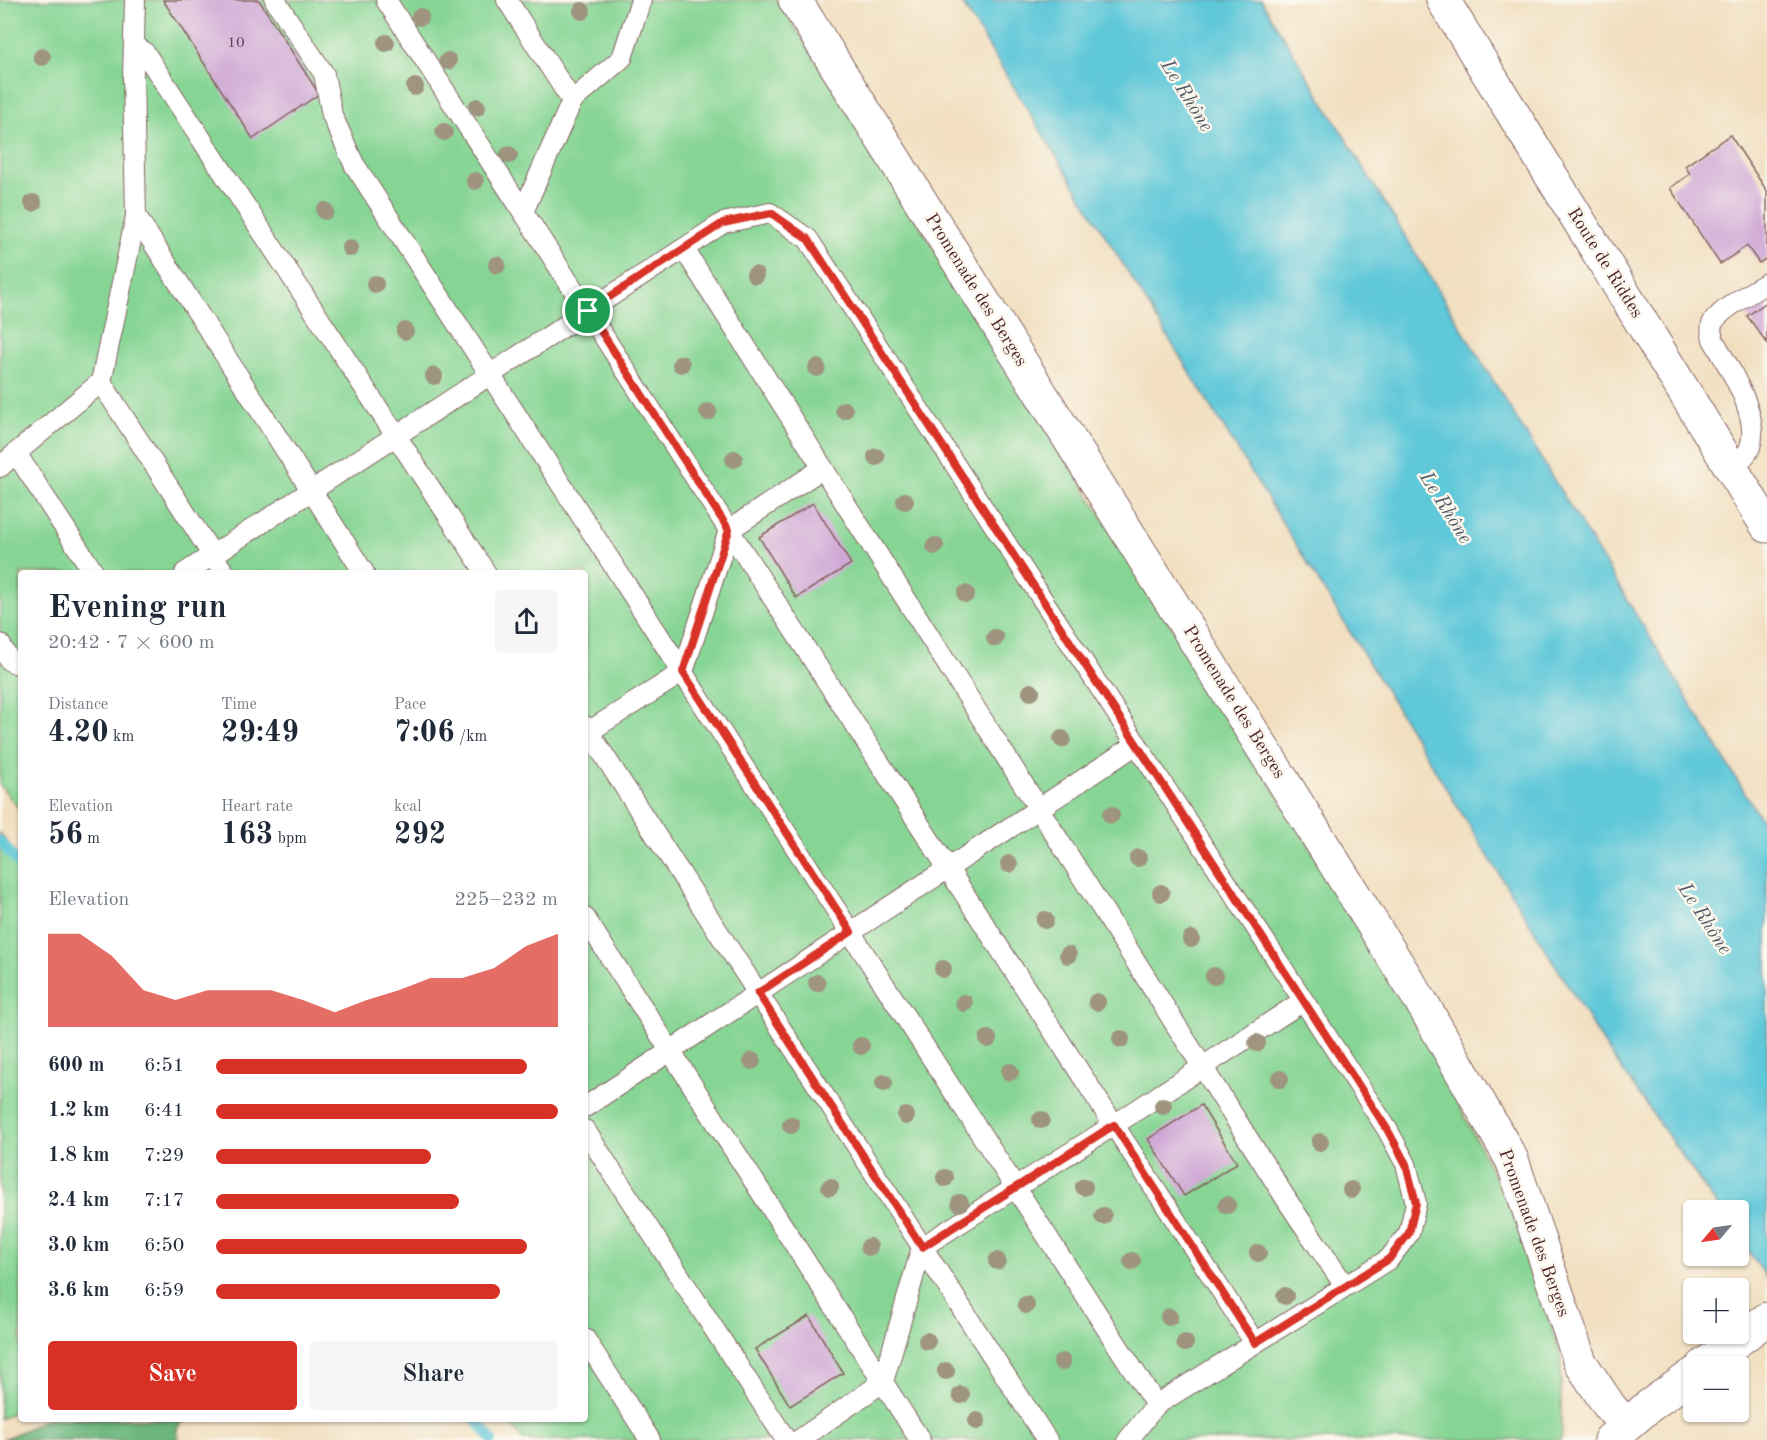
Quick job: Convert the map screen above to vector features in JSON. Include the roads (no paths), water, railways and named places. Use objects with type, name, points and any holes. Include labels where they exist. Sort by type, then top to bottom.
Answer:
[{"type":"street","name":"Promenade des Berges","points":[[795,0],[1425,1008],[1512,1160],[1580,1362],[1626,1435]]},
{"type":"street","name":"Route de Riddes","points":[[1443,0],[1767,526]]},
{"type":"street","points":[[1717,1356],[1767,1319]]},
{"type":"street","points":[[1626,1435],[1649,1406],[1683,1381]]},
{"type":"lane","points":[[0,467],[101,382],[136,216],[133,77],[135,0]]},
{"type":"lane","points":[[275,0],[324,74],[332,115],[354,164],[1156,1405]]},
{"type":"lane","points":[[386,0],[1255,1343]]},
{"type":"lane","points":[[507,0],[572,101]]},
{"type":"lane","points":[[523,212],[572,101],[622,58],[641,0]]},
{"type":"lane","points":[[135,45],[146,53],[484,570]]},
{"type":"lane","points":[[190,570],[723,223],[771,213],[808,239],[1387,1129],[1406,1164],[1416,1203],[1409,1233],[1389,1259],[1156,1405],[1128,1440]]},
{"type":"lane","points":[[136,216],[362,570]]},
{"type":"lane","points":[[684,249],[1290,1205],[1345,1287]]},
{"type":"lane","points":[[1731,468],[1740,462],[1749,448],[1752,432],[1748,410],[1741,392],[1713,339],[1711,330],[1713,323],[1723,311],[1767,283]]},
{"type":"lane","points":[[101,382],[222,570]]},
{"type":"lane","points":[[16,453],[92,570]]},
{"type":"lane","points":[[588,730],[683,672],[729,530],[822,468]]},
{"type":"lane","points":[[0,644],[10,661],[18,664]]},
{"type":"lane","points":[[588,734],[1047,1440]]},
{"type":"lane","points":[[588,1105],[1137,744]]},
{"type":"lane","points":[[588,923],[920,1440]]},
{"type":"lane","points":[[799,1440],[883,1382],[922,1247],[1016,1189],[1303,1001]]},
{"type":"lane","points":[[588,1135],[786,1440]]},
{"type":"lane","points":[[588,1344],[650,1440]]},
{"type":"water","name":"Le Rhône","points":[[960,0],[1261,0],[1767,829],[1767,1278],[1749,1252],[1749,1200],[1713,1200],[1604,1044]]},
{"type":"waterway","points":[[0,841],[18,863]]},
{"type":"waterway","points":[[477,1422],[492,1440]]}]
